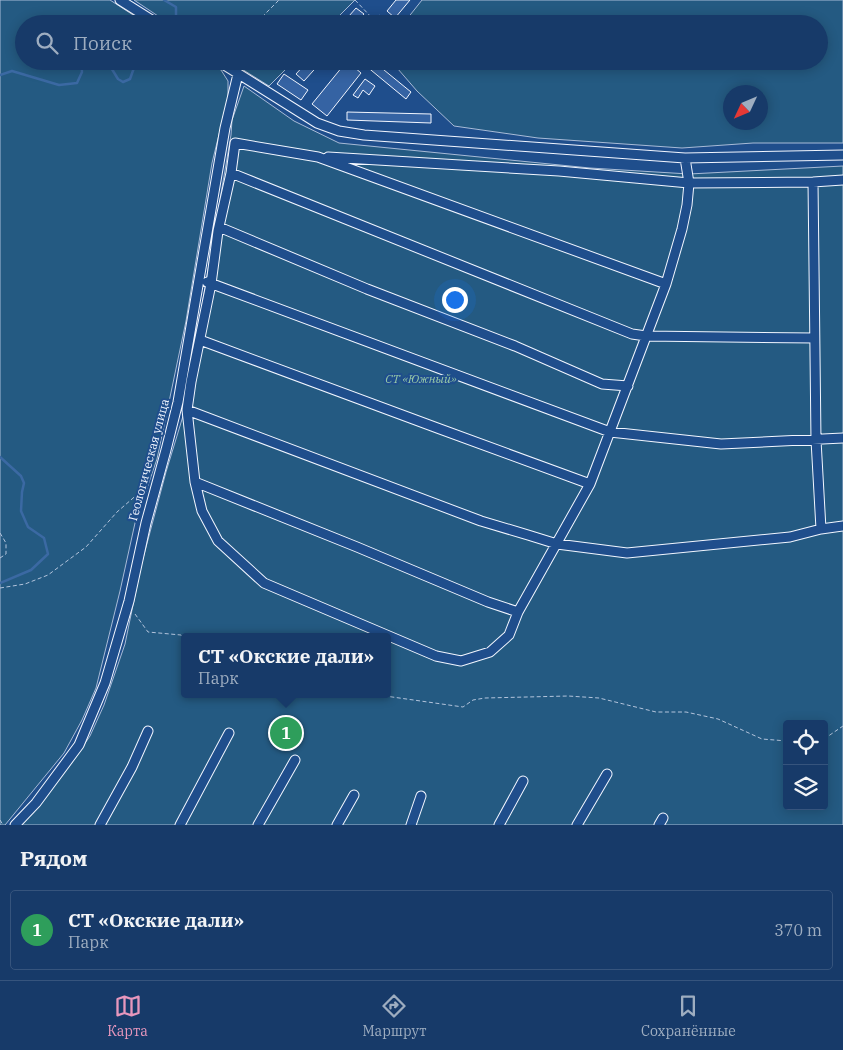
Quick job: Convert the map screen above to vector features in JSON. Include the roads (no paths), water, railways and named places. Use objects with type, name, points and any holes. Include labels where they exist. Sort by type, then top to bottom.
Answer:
[{"type":"street","points":[[120,0],[144,15]]},
{"type":"street","points":[[232,70],[317,123],[339,131],[364,136],[685,158],[843,155]]},
{"type":"street","name":"Геологическая улица","points":[[15,825],[36,803],[80,745],[105,684],[129,601],[146,523],[178,402],[226,128],[238,74]]},
{"type":"street","points":[[382,633],[264,583],[218,541],[202,510],[195,482],[187,410],[235,143],[318,157],[559,171],[689,183],[843,180]]},
{"type":"street","points":[[318,157],[666,284]]},
{"type":"street","points":[[391,637],[436,656],[462,660],[490,652],[509,635],[518,612],[590,484],[666,284],[688,205],[689,183],[685,158]]},
{"type":"street","points":[[231,173],[632,334],[646,336],[814,338]]},
{"type":"street","points":[[813,182],[816,440],[821,529]]},
{"type":"street","points":[[219,227],[367,289],[515,346],[602,384],[628,386]]},
{"type":"street","points":[[199,279],[610,432],[721,444],[843,438]]},
{"type":"street","points":[[200,340],[590,484]]},
{"type":"street","points":[[187,410],[481,521],[556,544],[627,553],[790,537],[821,529],[843,526]]},
{"type":"street","points":[[195,482],[488,602],[518,612]]},
{"type":"street","points":[[100,825],[132,767],[148,731]]},
{"type":"street","points":[[180,825],[229,734]]},
{"type":"street","points":[[258,825],[295,760]]},
{"type":"street","points":[[577,825],[606,774]]},
{"type":"street","points":[[499,825],[523,781]]},
{"type":"street","points":[[337,825],[354,795]]},
{"type":"street","points":[[411,825],[421,796]]},
{"type":"waterway","points":[[164,0],[176,7],[176,15]]},
{"type":"waterway","points":[[0,75],[12,71],[59,85],[77,83],[82,70]]},
{"type":"waterway","points":[[112,70],[118,79],[123,82],[130,79],[133,70]]},
{"type":"waterway","points":[[0,457],[21,476],[24,483],[21,511],[28,527],[44,538],[48,554],[31,570],[0,583]]},
{"type":"place","name":"СТ «Окские дали»","points":[[286,733]]},
{"type":"park label","name":"СТ «Южный»","points":[[421,379]]}]
